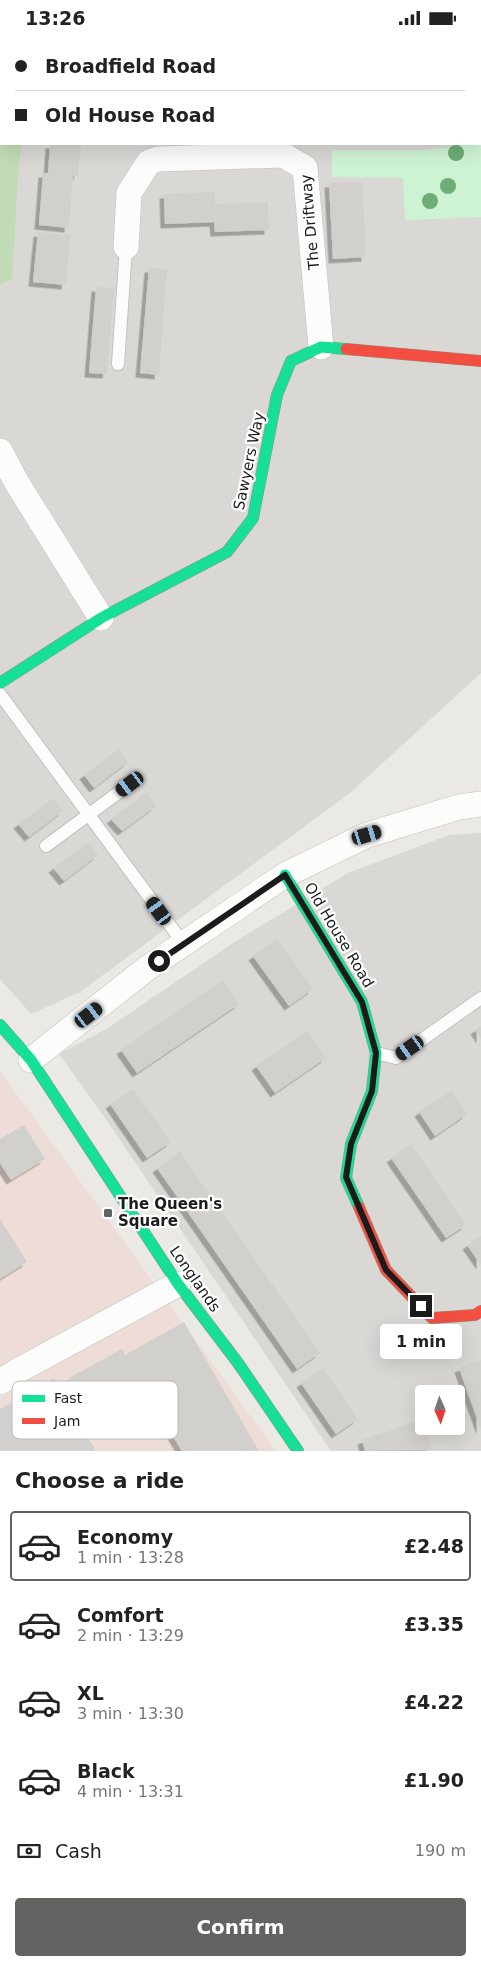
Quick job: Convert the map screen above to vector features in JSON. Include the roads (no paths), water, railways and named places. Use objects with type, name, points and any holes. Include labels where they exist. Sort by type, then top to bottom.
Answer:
[{"type":"street","name":"The Driftway","points":[[126,247],[129,193],[149,162],[158,159],[283,155],[305,168],[321,347]]},
{"type":"street","points":[[321,347],[481,361]]},
{"type":"street","name":"Sawyers Way","points":[[0,683],[101,618],[227,552],[253,518],[277,395],[291,361],[321,347]]},
{"type":"street","points":[[0,451],[9,484],[101,618]]},
{"type":"street","points":[[31,1060],[146,969],[285,875],[367,835],[459,807],[481,804]]},
{"type":"street","name":"Old House Road","points":[[285,875],[362,1002],[376,1053],[372,1091],[351,1144],[346,1177],[386,1270],[432,1318],[474,1315],[481,1311]]},
{"type":"street","name":"Longlands","points":[[0,1025],[31,1060],[178,1284],[238,1363],[298,1451]]},
{"type":"street","points":[[0,1382],[178,1284]]},
{"type":"lane","points":[[118,364],[126,247]]},
{"type":"lane","points":[[0,694],[183,943]]},
{"type":"lane","points":[[46,846],[130,784]]},
{"type":"lane","points":[[376,1053],[396,1058],[481,998]]},
{"type":"place","name":"The Queen's Square","points":[[108,1213]]}]
